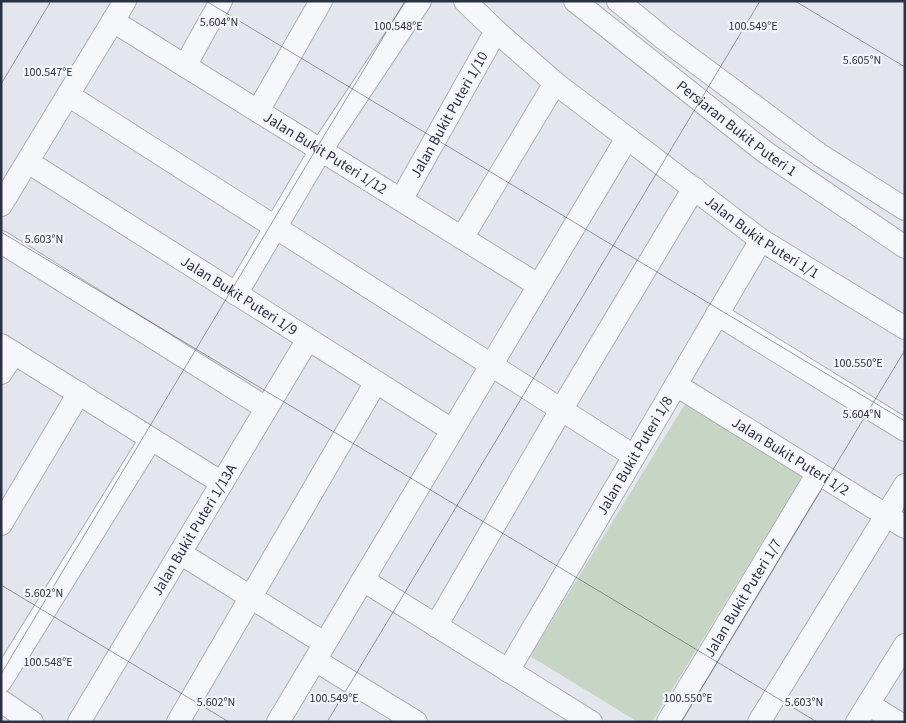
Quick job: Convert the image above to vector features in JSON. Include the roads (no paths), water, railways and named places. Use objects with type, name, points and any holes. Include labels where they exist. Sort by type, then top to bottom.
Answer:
[{"type":"street","points":[[1,205],[125,1]]},
{"type":"street","points":[[185,66],[221,1]]},
{"type":"street","points":[[258,112],[321,1]]},
{"type":"street","points":[[236,294],[321,150],[420,1]]},
{"type":"street","name":"Jalan Bukit Puteri 1/1","points":[[465,1],[555,84],[761,240],[905,328]]},
{"type":"street","name":"Persiaran Bukit Puteri 1","points":[[575,1],[765,152],[905,247]]},
{"type":"street","name":"Persiaran Bukit Puteri 1","points":[[618,1],[663,38],[820,155],[905,209]]},
{"type":"street","name":"Jalan Bukit Puteri 1/12","points":[[113,21],[538,285]]},
{"type":"street","name":"Jalan Bukit Puteri 1/10","points":[[402,200],[496,31]]},
{"type":"street","points":[[667,76],[686,54]]},
{"type":"street","points":[[462,238],[555,84]]},
{"type":"street","points":[[68,96],[634,456]]},
{"type":"street","points":[[278,722],[627,138]]},
{"type":"street","name":"Jalan Bukit Puteri 1/9","points":[[28,162],[452,430]]},
{"type":"street","points":[[436,626],[561,410],[694,188]]},
{"type":"street","name":"Jalan Bukit Puteri 1/8","points":[[508,671],[761,240]]},
{"type":"street","points":[[1,242],[266,408]]},
{"type":"street","points":[[717,314],[905,430]]},
{"type":"street","name":"Jalan Bukit Puteri 1/13A","points":[[80,722],[308,339]]},
{"type":"street","points":[[1,373],[8,349],[222,483]]},
{"type":"street","points":[[178,722],[376,382]]},
{"type":"street","name":"Jalan Bukit Puteri 1/2","points":[[676,385],[905,527]]},
{"type":"street","points":[[1,524],[78,393]]},
{"type":"street","points":[[1,681],[151,439]]},
{"type":"street","name":"Jalan Bukit Puteri 1/7","points":[[668,722],[818,474]]},
{"type":"street","points":[[759,722],[905,485]]},
{"type":"street","points":[[180,553],[251,597],[319,652],[416,722]]},
{"type":"street","points":[[362,580],[590,722]]},
{"type":"street","points":[[897,722],[863,713],[905,645]]},
{"type":"street","points":[[1,701],[32,722]]}]
